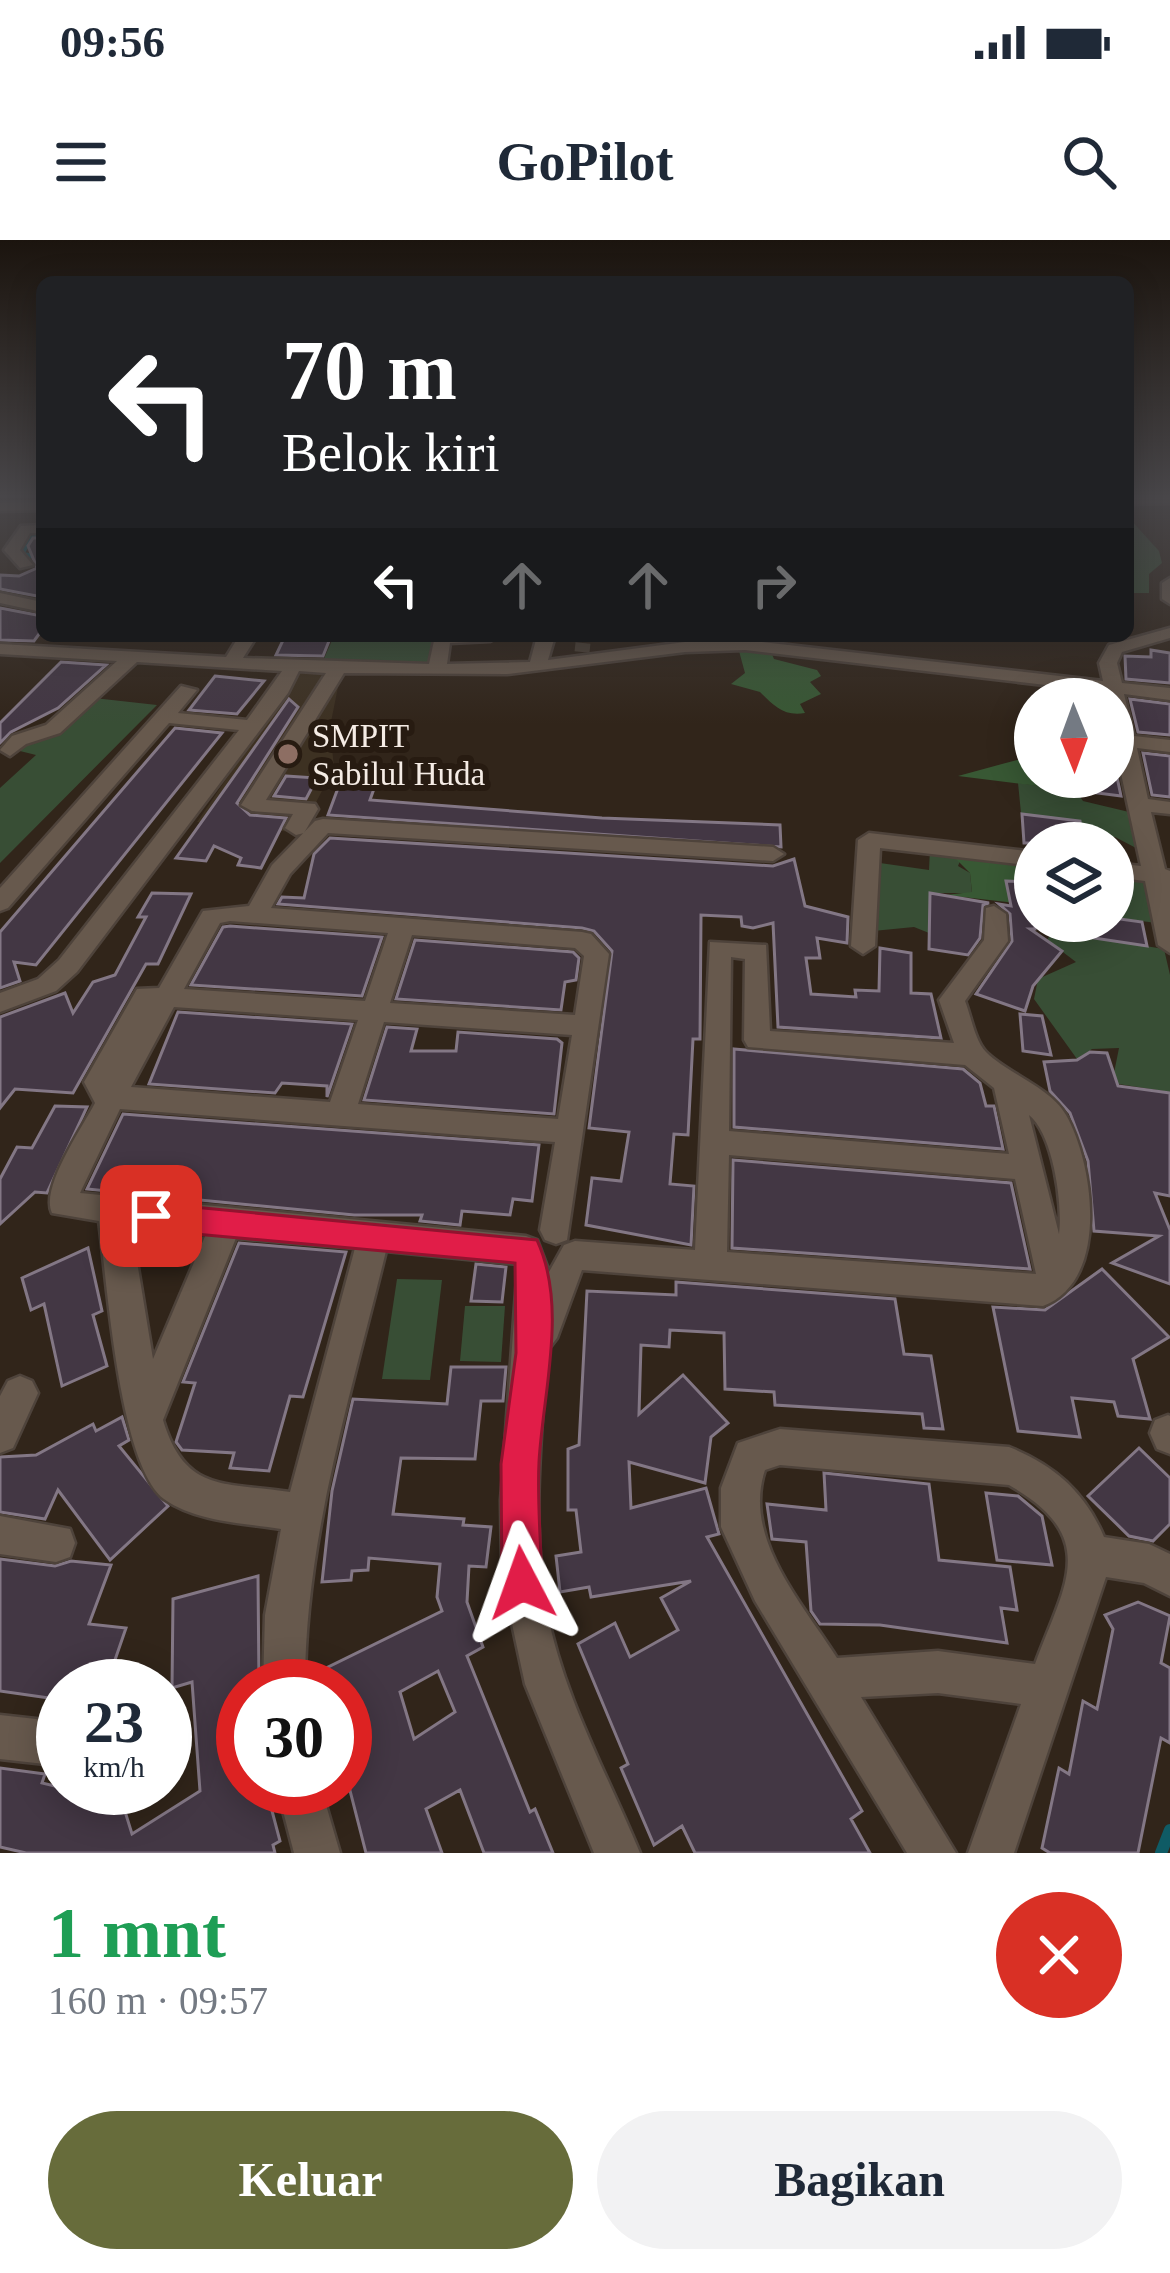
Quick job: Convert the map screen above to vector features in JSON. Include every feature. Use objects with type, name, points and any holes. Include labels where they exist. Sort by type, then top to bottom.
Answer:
[{"type":"street","points":[[1170,583],[1170,599]]},
{"type":"street","points":[[0,598],[36,607]]},
{"type":"street","points":[[16,620],[36,608]]},
{"type":"street","points":[[1112,678],[1110,652],[1170,634]]},
{"type":"street","points":[[0,903],[190,687],[242,642]]},
{"type":"street","points":[[437,668],[441,642]]},
{"type":"street","points":[[538,666],[544,642]]},
{"type":"street","points":[[0,649],[293,666],[335,674],[538,666],[659,642]]},
{"type":"street","points":[[753,642],[1038,678]]},
{"type":"street","points":[[774,647],[792,642]]},
{"type":"street","points":[[907,642],[912,663]]},
{"type":"street","points":[[10,750],[19,740],[53,729],[132,657]]},
{"type":"street","points":[[0,1003],[59,977],[253,726],[293,666]]},
{"type":"street","points":[[296,829],[307,809],[252,805],[335,674]]},
{"type":"street","points":[[1134,690],[1170,694]]},
{"type":"street","points":[[164,717],[253,726]]},
{"type":"street","points":[[1134,742],[1170,746]]},
{"type":"street","points":[[1134,786],[1162,876],[1170,945]]},
{"type":"street","points":[[1138,804],[1170,808]]},
{"type":"street","points":[[256,915],[280,870],[323,826],[773,854]]},
{"type":"street","points":[[863,946],[869,841],[1014,857]]},
{"type":"street","points":[[970,1055],[953,992],[996,941],[994,914]]},
{"type":"street","points":[[167,995],[211,917],[256,915],[593,945],[597,954],[572,1132],[566,1251],[534,1353]]},
{"type":"street","points":[[340,1114],[403,926]]},
{"type":"street","points":[[711,1265],[718,948],[753,948],[757,1040]]},
{"type":"street","points":[[572,1132],[112,1097],[97,1089],[126,1050],[142,998],[167,995],[587,1026]]},
{"type":"street","points":[[617,1853],[554,1702],[522,1583],[520,1464],[534,1353],[529,1258],[533,1236],[566,1251],[1027,1292],[1043,1291],[1054,1280],[1079,1236],[1052,1118],[970,1055],[716,1037]]},
{"type":"street","points":[[1006,1080],[1054,1280]]},
{"type":"street","points":[[112,1097],[62,1198],[74,1208],[374,1237],[529,1258]]},
{"type":"street","points":[[712,1142],[1027,1168]]},
{"type":"street","points":[[112,1213],[145,1420],[157,1461],[177,1485],[211,1499],[303,1513]]},
{"type":"street","points":[[145,1420],[226,1223]]},
{"type":"street","points":[[284,1659],[285,1615],[303,1513],[374,1237]]},
{"type":"street","points":[[0,1435],[20,1393]]},
{"type":"street","points":[[933,1853],[769,1588],[740,1527],[740,1488],[751,1456],[780,1447],[818,1449],[1030,1472],[1048,1486],[1091,1555],[991,1853]]},
{"type":"street","points":[[0,1535],[56,1543]]},
{"type":"street","points":[[1091,1555],[1135,1560],[1170,1576]]},
{"type":"street","points":[[827,1682],[903,1668],[977,1673],[1048,1688]]},
{"type":"street","points":[[0,1737],[36,1741]]},
{"type":"street","points":[[306,1815],[317,1853]]},
{"type":"shaded area","name":"SMPIT Sabilul Huda","points":[[301,669],[340,677],[330,727],[334,768],[300,833],[197,822]]},
{"type":"green space","points":[[1134,573],[1150,573],[1149,593],[1134,593]]},
{"type":"green space","points":[[331,642],[439,642],[433,665],[322,663]]},
{"type":"green space","points":[[739,651],[771,652],[774,659],[817,670],[821,676],[810,682],[821,694],[800,704],[805,713],[791,713],[760,692],[731,684],[745,673]]},
{"type":"green space","points":[[94,698],[157,705],[0,863],[0,788],[36,755],[16,750]]},
{"type":"green space","points":[[1014,761],[1014,783],[958,776]]},
{"type":"green space","points":[[1020,798],[1081,798],[1129,812],[1131,822],[1080,822],[1021,813]]},
{"type":"green space","points":[[930,849],[963,854],[958,866],[970,873],[972,893],[929,893],[929,933],[914,927],[873,931],[873,862],[929,870]]},
{"type":"green space","points":[[963,854],[1014,862],[1014,903],[945,895],[972,892],[970,873],[956,859]]},
{"type":"green space","points":[[1134,877],[1147,880],[1156,923],[1134,920]]},
{"type":"green space","points":[[1050,942],[1121,942],[1164,949],[1170,975],[1170,1092],[1112,1083],[1119,1048],[1092,1049],[1077,1059],[1034,999],[1038,979],[1076,962]]},
{"type":"green space","points":[[397,1279],[442,1280],[430,1380],[382,1379]]},
{"type":"green space","points":[[465,1306],[505,1306],[501,1362],[460,1361]]},
{"type":"building","points":[[36,573],[36,596],[0,589],[0,575]]},
{"type":"building","points":[[0,608],[36,615],[34,641],[0,640]]},
{"type":"building","points":[[282,642],[329,642],[323,656],[276,655]]},
{"type":"building","points":[[1151,650],[1170,653],[1170,683],[1126,678],[1125,656],[1151,657]]},
{"type":"building","points":[[61,662],[106,665],[58,708],[11,732],[0,743],[0,723]]},
{"type":"building","points":[[215,676],[264,681],[237,714],[189,710]]},
{"type":"building","points":[[289,699],[298,707],[237,803],[250,815],[286,818],[261,868],[238,865],[241,858],[214,846],[206,861],[176,858]]},
{"type":"building","points":[[1134,700],[1170,704],[1170,735],[1138,732]]},
{"type":"building","points":[[175,728],[222,733],[36,965],[14,962],[20,981],[0,988],[0,932]]},
{"type":"building","points":[[1143,753],[1170,756],[1170,797],[1152,795]]},
{"type":"building","points":[[286,776],[317,778],[306,799],[274,796]]},
{"type":"building","points":[[341,780],[375,786],[370,800],[602,818],[780,825],[781,847],[328,815]]},
{"type":"building","points":[[1022,814],[1080,822],[1023,822]]},
{"type":"building","points":[[330,838],[773,866],[794,859],[805,906],[848,917],[847,943],[817,938],[820,958],[806,958],[811,994],[856,997],[855,990],[879,991],[880,948],[911,953],[911,993],[931,994],[941,1038],[778,1027],[773,923],[753,928],[742,926],[741,917],[701,915],[700,1039],[693,1039],[688,1135],[674,1134],[670,1184],[694,1186],[691,1245],[586,1225],[592,1178],[621,1181],[629,1132],[589,1128],[612,951],[594,931],[582,928],[278,904],[282,897],[304,898],[314,854]]},
{"type":"building","points":[[1006,881],[1014,881],[1014,942],[1049,942],[1062,951],[1033,986],[1025,1011],[976,994],[1012,941],[1010,914],[999,904],[1011,906]]},
{"type":"building","points":[[152,893],[191,894],[158,964],[146,964],[73,1093],[15,1089],[0,1108],[0,1017],[65,993],[73,1013],[93,982],[115,975],[146,917],[138,917]]},
{"type":"building","points":[[930,893],[989,903],[983,905],[980,938],[968,955],[929,949]]},
{"type":"building","points":[[1134,921],[1142,922],[1147,946],[1120,942],[1134,942]]},
{"type":"building","points":[[223,927],[382,937],[362,996],[191,985]]},
{"type":"building","points":[[415,940],[573,952],[579,958],[576,980],[565,982],[561,1010],[396,999]]},
{"type":"building","points":[[178,1012],[352,1024],[327,1097],[327,1086],[282,1083],[275,1093],[149,1084]]},
{"type":"building","points":[[1020,1014],[1042,1016],[1051,1055],[1023,1051]]},
{"type":"building","points":[[387,1027],[417,1029],[411,1051],[456,1051],[458,1032],[557,1039],[562,1043],[554,1114],[364,1100]]},
{"type":"building","points":[[734,1049],[963,1069],[980,1083],[986,1106],[994,1106],[1003,1149],[734,1127]]},
{"type":"building","points":[[1090,1052],[1107,1053],[1118,1086],[1170,1093],[1170,1196],[1155,1193],[1170,1230],[1170,1284],[1112,1263],[1159,1236],[1094,1231],[1088,1161],[1070,1113],[1050,1091],[1044,1062],[1077,1060]]},
{"type":"building","points":[[55,1106],[87,1107],[47,1193],[35,1192],[0,1224],[0,1179],[17,1147],[32,1148]]},
{"type":"building","points":[[123,1114],[539,1145],[532,1201],[513,1199],[510,1215],[462,1211],[460,1225],[420,1221],[422,1215],[354,1215],[87,1189]]},
{"type":"building","points":[[733,1160],[1011,1183],[1030,1269],[732,1248]]},
{"type":"building","points":[[239,1243],[346,1252],[303,1397],[290,1396],[269,1471],[230,1468],[234,1453],[182,1450],[176,1442],[195,1383],[183,1382]]},
{"type":"building","points":[[88,1248],[102,1311],[93,1315],[107,1366],[62,1386],[44,1304],[31,1310],[22,1278]]},
{"type":"building","points":[[476,1264],[506,1267],[502,1302],[471,1301]]},
{"type":"building","points":[[1102,1269],[1169,1337],[1133,1359],[1150,1419],[1118,1416],[1114,1402],[1072,1398],[1080,1437],[1018,1431],[993,1307],[1045,1310]]},
{"type":"building","points":[[676,1282],[895,1299],[904,1354],[931,1356],[943,1429],[924,1428],[922,1414],[775,1405],[774,1392],[725,1389],[724,1333],[670,1330],[669,1347],[641,1345],[639,1414],[683,1375],[728,1423],[711,1437],[705,1483],[629,1462],[631,1508],[706,1488],[719,1534],[707,1537],[862,1811],[851,1819],[870,1853],[695,1853],[682,1826],[654,1845],[621,1768],[628,1764],[578,1644],[615,1623],[630,1657],[678,1630],[661,1598],[691,1581],[591,1597],[589,1587],[560,1592],[556,1556],[581,1552],[576,1510],[568,1510],[568,1449],[579,1445],[587,1291],[676,1295]]},
{"type":"building","points":[[451,1367],[506,1367],[503,1401],[481,1401],[475,1459],[401,1458],[393,1514],[464,1519],[463,1525],[491,1527],[486,1567],[469,1566],[467,1602],[483,1647],[467,1656],[530,1812],[535,1809],[553,1853],[484,1853],[460,1790],[426,1809],[442,1853],[366,1853],[356,1815],[372,1815],[372,1659],[345,1659],[442,1611],[437,1597],[440,1564],[369,1558],[368,1570],[352,1571],[351,1580],[322,1582],[332,1491],[353,1399],[447,1404]],"holes":[[[438,1671],[455,1712],[414,1739],[400,1692]]]},
{"type":"building","points":[[122,1417],[129,1440],[119,1446],[168,1506],[110,1560],[58,1490],[45,1519],[0,1512],[0,1457],[36,1455],[93,1424],[96,1431]]},
{"type":"building","points":[[1139,1448],[1170,1478],[1170,1524],[1153,1541],[1129,1536],[1088,1496]]},
{"type":"building","points":[[824,1473],[929,1484],[939,1560],[1010,1567],[1017,1610],[1001,1608],[1007,1643],[880,1625],[820,1624],[811,1611],[806,1542],[772,1539],[767,1504],[826,1510]]},
{"type":"building","points":[[986,1493],[1018,1496],[1042,1516],[1052,1565],[997,1560]]},
{"type":"building","points":[[0,1559],[55,1566],[71,1561],[111,1565],[89,1624],[126,1628],[115,1659],[36,1659],[36,1696],[0,1691]]},
{"type":"building","points":[[258,1576],[259,1659],[216,1659],[216,1815],[273,1815],[280,1841],[273,1845],[275,1853],[26,1853],[0,1847],[0,1768],[36,1773],[36,1815],[126,1815],[132,1834],[162,1815],[192,1815],[192,1796],[200,1791],[192,1659],[172,1659],[173,1599]]},
{"type":"building","points":[[1138,1602],[1170,1616],[1161,1663],[1170,1668],[1170,1743],[1161,1738],[1138,1853],[1050,1853],[1042,1848],[1059,1768],[1069,1774],[1083,1701],[1097,1709],[1113,1629],[1105,1615]]},
{"type":"waterway","points":[[1161,1853],[1170,1830]]},
{"type":"tunnel","points":[[582,652],[583,643]]},
{"type":"place","name":"SMPIT Sabilul Huda","points":[[288,754]]},
{"type":"route","points":[[151,1216],[526,1250],[532,1267],[534,1353],[520,1464],[522,1583]]}]
